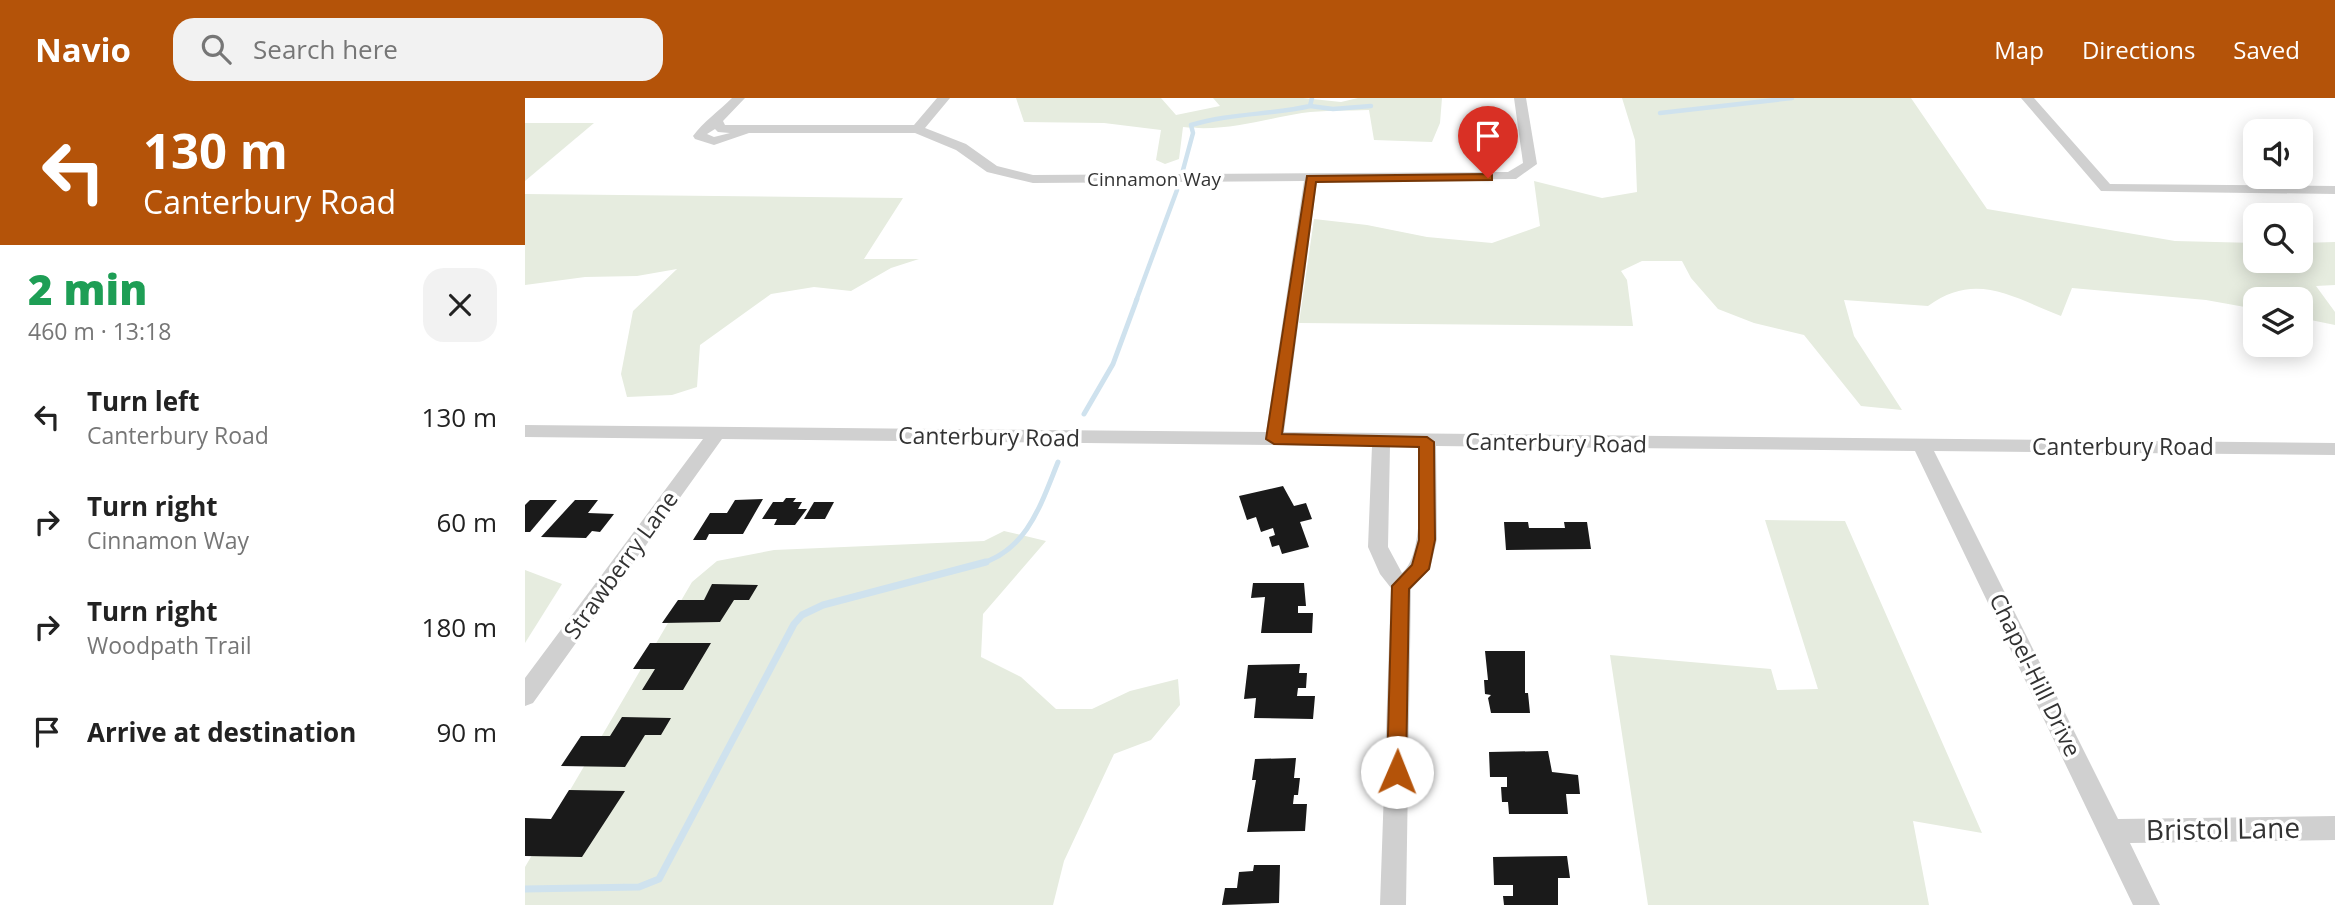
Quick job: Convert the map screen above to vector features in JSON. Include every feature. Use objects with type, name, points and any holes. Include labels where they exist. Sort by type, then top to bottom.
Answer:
[{"type":"street","name":"Cinnamon Way","points":[[739,98],[716,123],[703,130],[699,136],[714,141],[747,131]]},
{"type":"street","points":[[917,129],[944,98]]},
{"type":"street","name":"Cinnamon Way","points":[[716,123],[729,130],[747,131],[917,129],[961,147],[992,169],[1033,179],[1511,176],[1530,164],[1520,98]]},
{"type":"street","points":[[2027,98],[2106,188],[2335,190]]},
{"type":"street","points":[[1274,439],[1311,179]]},
{"type":"street","name":"Canterbury Road","points":[[525,431],[1381,442],[2335,449]]},
{"type":"street","name":"Strawberry Lane","points":[[525,696],[717,433]]},
{"type":"street","points":[[1381,442],[1378,547],[1387,568],[1401,586],[1393,905]]},
{"type":"street","points":[[1401,586],[1420,569],[1427,540],[1427,442]]},
{"type":"street","name":"Chapel-Hill Drive","points":[[1922,446],[2147,905]]},
{"type":"street","name":"Bristol Lane","points":[[2111,831],[2335,828]]},
{"type":"shaded area","points":[[1016,98],[1161,98],[1176,115],[1220,106],[1213,98],[1303,98],[1341,102],[1358,98],[1442,98],[1440,123],[1432,142],[1374,140],[1369,110],[1310,112],[1228,127],[1183,127],[1179,159],[1165,164],[1156,160],[1161,130],[1104,123],[1024,122]]},
{"type":"shaded area","points":[[1622,98],[1911,98],[1987,209],[2175,241],[2243,243],[2243,273],[2313,273],[2313,243],[2335,242],[2335,285],[2316,286],[2335,312],[2335,325],[2313,320],[2313,287],[2243,287],[2243,307],[2206,300],[2072,288],[2061,316],[2010,295],[1978,289],[1962,290],[1928,306],[1844,300],[1854,336],[1902,410],[1861,406],[1804,335],[1754,323],[1718,309],[1691,278],[1682,261],[1642,261],[1621,271],[1627,280],[1633,326],[1299,323],[1314,219],[1367,225],[1427,237],[1492,243],[1540,226],[1534,181],[1602,198],[1637,192],[1635,140]]},
{"type":"shaded area","points":[[525,123],[594,123],[525,181]]},
{"type":"shaded area","points":[[525,194],[903,198],[864,259],[919,259],[891,268],[851,291],[814,287],[771,294],[700,345],[697,387],[672,395],[627,397],[621,374],[633,311],[677,269],[637,276],[585,277],[525,285]]},
{"type":"shaded area","points":[[1765,520],[1845,521],[1982,833],[1913,821],[1929,905],[1648,905],[1610,655],[1771,669],[1777,690],[1818,689]]},
{"type":"shaded area","points":[[1004,531],[1046,541],[983,614],[981,657],[1021,677],[1056,709],[1092,709],[1130,691],[1178,679],[1180,705],[1151,740],[1114,754],[1064,861],[1053,905],[525,905],[525,867],[692,582],[717,561],[774,550],[984,541]]},
{"type":"shaded area","points":[[525,570],[562,584],[525,643]]},
{"type":"building","points":[[1283,486],[1294,506],[1306,503],[1312,519],[1300,522],[1309,547],[1282,554],[1279,545],[1272,547],[1269,537],[1275,535],[1273,528],[1261,532],[1256,517],[1247,520],[1239,496]]},
{"type":"building","points":[[786,498],[796,498],[793,502],[802,502],[798,509],[807,509],[795,525],[774,525],[777,519],[762,519],[773,502],[783,502]]},
{"type":"building","points":[[763,499],[743,534],[709,534],[706,540],[693,540],[710,513],[727,513],[735,500]]},
{"type":"building","points":[[530,500],[557,500],[530,532],[525,532],[525,505]]},
{"type":"building","points":[[575,500],[598,500],[588,513],[614,514],[600,532],[592,531],[586,538],[541,537]]},
{"type":"building","points":[[814,502],[834,502],[825,519],[804,519]]},
{"type":"building","points":[[1504,522],[1528,522],[1529,528],[1565,528],[1564,522],[1587,522],[1591,549],[1506,550]]},
{"type":"building","points":[[1253,583],[1304,583],[1306,606],[1298,606],[1298,613],[1313,613],[1312,633],[1261,633],[1265,597],[1251,598]]},
{"type":"building","points":[[712,584],[758,585],[749,600],[734,600],[720,622],[662,623],[678,600],[704,600]]},
{"type":"building","points":[[650,643],[711,643],[683,690],[642,690],[655,669],[633,669]]},
{"type":"building","points":[[1485,651],[1525,651],[1525,693],[1528,693],[1530,713],[1491,713],[1488,698],[1491,695],[1485,694],[1484,680],[1488,680]]},
{"type":"building","points":[[1300,664],[1299,673],[1307,673],[1306,688],[1298,688],[1297,696],[1315,696],[1313,719],[1254,718],[1256,698],[1244,699],[1248,665]]},
{"type":"building","points":[[622,717],[671,718],[661,735],[645,735],[625,767],[561,766],[581,736],[610,736]]},
{"type":"building","points":[[1548,751],[1552,772],[1578,775],[1580,794],[1566,794],[1568,814],[1509,814],[1508,802],[1502,802],[1501,787],[1507,787],[1507,777],[1490,777],[1489,752]]},
{"type":"building","points":[[1296,758],[1294,778],[1300,778],[1298,795],[1294,795],[1293,804],[1307,804],[1305,831],[1247,832],[1256,780],[1252,780],[1255,759]]},
{"type":"building","points":[[569,790],[625,791],[582,857],[525,856],[525,818],[551,819]]},
{"type":"building","points":[[1567,856],[1570,878],[1558,878],[1558,905],[1504,905],[1503,896],[1513,896],[1513,885],[1494,885],[1493,857]]},
{"type":"building","points":[[1254,865],[1280,865],[1279,903],[1222,905],[1225,888],[1237,888],[1239,872],[1253,871]]},
{"type":"waterway","points":[[1310,106],[1312,98]]},
{"type":"waterway","points":[[1660,113],[1792,98]]},
{"type":"waterway","points":[[1183,170],[1193,133],[1191,125],[1221,118],[1310,106]]},
{"type":"waterway","points":[[1310,106],[1333,109],[1371,106]]},
{"type":"waterway","points":[[1136,301],[1177,190]]},
{"type":"waterway","points":[[1084,414],[1113,364],[1137,299]]},
{"type":"waterway","points":[[980,563],[995,558],[1021,537],[1038,509],[1058,462]]},
{"type":"waterway","points":[[980,563],[986,562]]},
{"type":"waterway","points":[[525,889],[639,887],[659,879],[794,624],[802,615],[823,605],[980,563]]},
{"type":"route","points":[[1397,772],[1401,586],[1420,569],[1427,540],[1427,442],[1274,439],[1311,179],[1488,178]]}]
